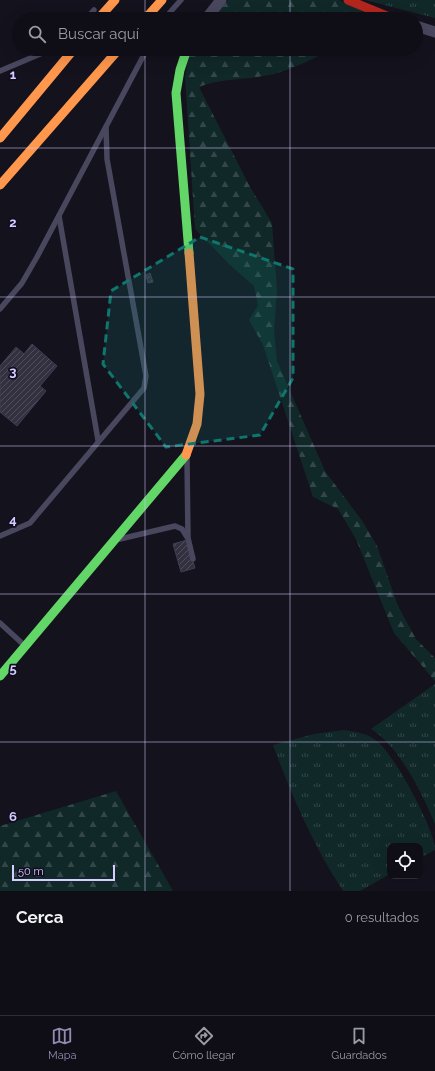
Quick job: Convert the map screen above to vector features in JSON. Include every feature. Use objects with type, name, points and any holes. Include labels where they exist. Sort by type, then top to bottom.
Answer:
[{"type":"main road","points":[[104,12],[115,0]]},
{"type":"main road","points":[[151,12],[162,0]]},
{"type":"main road","points":[[348,0],[377,12]]},
{"type":"main road","points":[[0,138],[68,56]]},
{"type":"main road","points":[[0,185],[113,56]]},
{"type":"main road","points":[[0,676],[187,453],[196,434],[200,414],[200,394],[176,92],[180,70],[185,56]]},
{"type":"street","points":[[212,12],[221,0]]},
{"type":"street","points":[[423,28],[435,32]]},
{"type":"lane","points":[[170,12],[181,0]]},
{"type":"lane","points":[[93,12],[100,5]]},
{"type":"lane","points":[[0,70],[35,56]]},
{"type":"lane","points":[[0,309],[22,283],[143,56]]},
{"type":"lane","points":[[0,536],[30,523],[98,440],[144,388],[146,376],[107,159],[106,127]]},
{"type":"lane","points":[[59,215],[98,440]]},
{"type":"lane","points":[[187,453],[188,538],[193,559]]},
{"type":"lane","points":[[114,541],[175,526],[182,529],[188,538]]},
{"type":"lane","points":[[0,623],[26,646]]},
{"type":"highlighted area","points":[[200,237],[293,269],[293,378],[260,435],[166,447],[103,364],[111,291]]},
{"type":"green space","points":[[228,0],[339,0],[366,12],[218,12]]},
{"type":"green space","points":[[365,0],[435,0],[435,18],[423,15],[423,12],[412,12]]},
{"type":"green space","points":[[189,56],[318,56],[281,72],[215,82],[199,87],[250,187],[272,223],[277,290],[274,331],[277,361],[325,471],[363,522],[377,546],[398,606],[416,639],[435,658],[435,681],[394,633],[356,539],[338,509],[313,497],[263,345],[249,320],[258,305],[254,286],[229,264],[195,229],[185,77]]},
{"type":"green space","points":[[435,684],[435,824],[417,785],[401,759],[382,737],[371,729]]},
{"type":"green space","points":[[344,730],[362,733],[378,742],[394,761],[421,810],[433,840],[435,850],[423,856],[423,843],[387,843],[387,876],[360,891],[343,891],[322,856],[304,820],[273,745],[314,734]]},
{"type":"green space","points":[[116,791],[173,891],[0,891],[0,826]]},
{"type":"building","points":[[150,273],[153,282],[148,283],[146,275]]},
{"type":"building","points":[[32,344],[57,366],[40,386],[46,391],[17,426],[0,412],[0,366],[16,347],[24,354]]},
{"type":"building","points":[[187,540],[195,568],[181,572],[173,544]]},
{"type":"traffic: fast","points":[[185,56],[180,70],[176,93],[189,253]]},
{"type":"traffic: fast","points":[[0,676],[186,455]]},
{"type":"traffic: slow","points":[[104,12],[115,0]]},
{"type":"traffic: slow","points":[[151,12],[162,0]]},
{"type":"traffic: slow","points":[[0,138],[68,56]]},
{"type":"traffic: slow","points":[[0,185],[113,56]]},
{"type":"traffic: slow","points":[[186,455],[197,424],[200,394],[189,253]]},
{"type":"traffic: jam","points":[[348,0],[377,12]]}]
